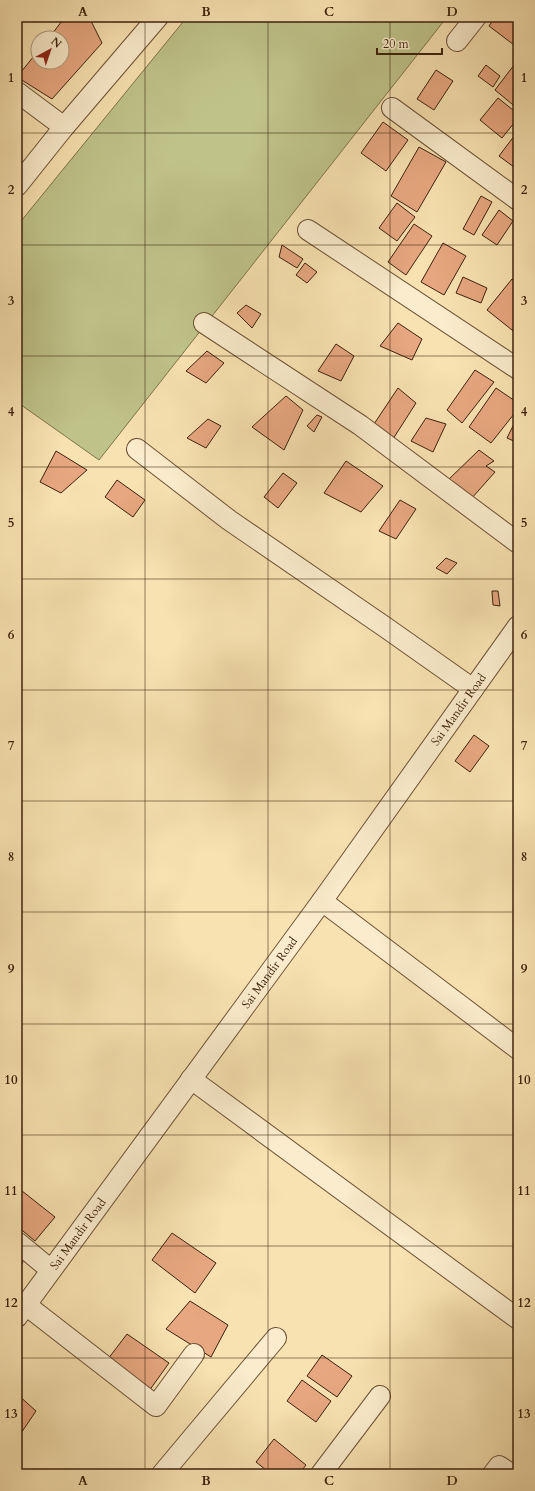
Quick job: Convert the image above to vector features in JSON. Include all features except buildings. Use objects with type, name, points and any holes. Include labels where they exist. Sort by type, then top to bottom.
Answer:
[{"type":"street","points":[[17,186],[64,127],[158,17]]},
{"type":"street","points":[[457,41],[476,17]]},
{"type":"street","points":[[17,92],[64,127]]},
{"type":"street","points":[[392,108],[518,200]]},
{"type":"street","points":[[308,230],[518,369]]},
{"type":"street","points":[[204,323],[360,425],[518,543]]},
{"type":"street","points":[[137,449],[229,520],[386,627],[473,689]]},
{"type":"street","name":"Sai Mandir Road","points":[[21,1311],[322,901],[518,626]]},
{"type":"street","points":[[322,901],[518,1049]]},
{"type":"street","points":[[191,1079],[518,1319]]},
{"type":"street","points":[[17,1242],[51,1270]]},
{"type":"street","points":[[21,1311],[156,1406],[194,1354]]},
{"type":"street","points":[[162,1474],[276,1338]]},
{"type":"street","points":[[322,1474],[380,1396]]},
{"type":"street","points":[[493,1474],[499,1466],[511,1474]]},
{"type":"green space","points":[[187,17],[447,17],[99,460],[17,402],[17,226]]}]
